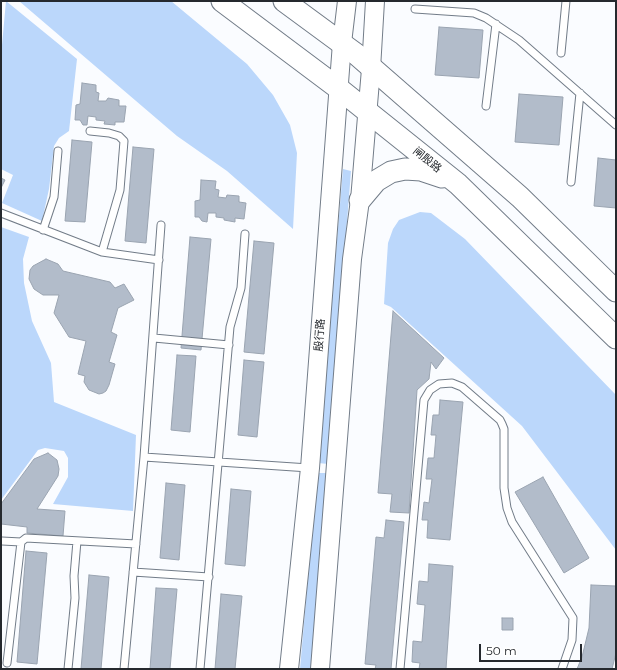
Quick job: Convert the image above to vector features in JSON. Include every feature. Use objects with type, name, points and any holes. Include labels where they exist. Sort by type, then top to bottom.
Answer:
[{"type":"main road","name":"闸殷路","points":[[222,1],[338,88],[458,184],[616,338]]},
{"type":"main road","points":[[284,1],[342,43],[520,197],[616,292]]},
{"type":"main road","name":"殷行路","points":[[289,669],[310,468],[338,88],[347,1]]},
{"type":"main road","points":[[320,669],[352,259],[360,200],[368,112],[375,1]]},
{"type":"main road","points":[[360,200],[376,181],[391,172],[405,169],[433,173],[458,184]]},
{"type":"lane","points":[[561,53],[566,1]]},
{"type":"lane","points":[[415,9],[474,13],[496,24],[519,40],[616,125]]},
{"type":"lane","points":[[486,106],[496,24]]},
{"type":"lane","points":[[571,182],[580,93]]},
{"type":"lane","points":[[90,131],[109,133],[119,136],[124,141],[120,190],[102,252]]},
{"type":"lane","points":[[43,230],[54,197],[58,152]]},
{"type":"lane","points":[[1,213],[102,252],[159,260]]},
{"type":"lane","points":[[124,669],[134,572],[154,338],[161,225]]},
{"type":"lane","points":[[200,669],[220,462],[230,327],[241,288],[245,234]]},
{"type":"lane","points":[[154,338],[229,345]]},
{"type":"lane","points":[[400,669],[424,400],[430,390],[440,384],[452,383],[462,387],[500,420],[504,429],[504,488],[507,508],[512,522],[573,618],[572,640],[562,669]]},
{"type":"lane","points":[[144,457],[310,468]]},
{"type":"lane","points":[[2,541],[21,542],[26,538],[136,544]]},
{"type":"lane","points":[[68,669],[75,598],[74,576],[77,541]]},
{"type":"lane","points":[[7,663],[21,542]]},
{"type":"lane","points":[[134,572],[209,577]]},
{"type":"shaded area","points":[[6,1],[77,59],[69,131],[59,138],[54,146],[49,189],[42,221],[2,203],[13,175],[1,169],[1,56]]},
{"type":"shaded area","points":[[19,1],[171,1],[247,64],[273,95],[290,125],[297,153],[293,229],[227,171],[177,136]]},
{"type":"shaded area","points":[[343,169],[351,171],[328,464],[318,463]]},
{"type":"shaded area","points":[[420,212],[431,213],[465,239],[616,395],[616,550],[522,426],[391,307],[384,304],[388,243],[393,229],[399,220]]},
{"type":"shaded area","points":[[1,227],[29,237],[23,259],[24,283],[32,321],[51,363],[54,402],[136,435],[133,511],[53,504],[68,477],[68,458],[64,451],[45,448],[38,450],[1,500]]},
{"type":"shaded area","points":[[317,473],[327,473],[312,669],[300,669]]},
{"type":"building","points":[[439,27],[483,30],[479,78],[435,75]]},
{"type":"building","points":[[82,83],[96,85],[96,92],[99,93],[98,101],[106,101],[108,98],[119,100],[119,106],[126,106],[124,122],[115,122],[115,125],[104,124],[105,121],[96,120],[96,117],[88,116],[87,125],[83,125],[80,120],[75,120],[76,105],[80,104]]},
{"type":"building","points":[[519,94],[563,97],[559,145],[515,142]]},
{"type":"building","points":[[72,140],[92,142],[85,222],[65,221]]},
{"type":"building","points":[[133,147],[154,149],[146,243],[125,241]]},
{"type":"building","points":[[598,158],[616,160],[616,208],[594,206]]},
{"type":"building","points":[[1,178],[5,180],[1,188]]},
{"type":"building","points":[[201,180],[216,181],[215,189],[219,190],[218,197],[226,198],[227,195],[239,196],[239,202],[246,203],[244,219],[235,218],[235,222],[224,220],[224,218],[216,217],[216,213],[208,213],[207,222],[202,221],[199,217],[195,217],[195,201],[200,200]]},
{"type":"building","points":[[190,237],[211,239],[201,350],[181,348]]},
{"type":"building","points":[[254,241],[274,243],[264,354],[244,352]]},
{"type":"building","points":[[46,259],[58,264],[63,271],[110,282],[115,288],[124,284],[134,300],[118,308],[111,332],[117,335],[109,362],[115,364],[109,385],[103,393],[99,394],[89,390],[84,382],[85,376],[78,374],[86,341],[69,337],[54,313],[59,295],[43,295],[34,289],[29,279],[30,270],[33,266]]},
{"type":"building","points":[[393,311],[444,358],[436,369],[431,362],[429,379],[417,390],[409,513],[390,512],[392,494],[378,493]]},
{"type":"building","points":[[177,355],[196,356],[190,432],[171,430]]},
{"type":"building","points":[[244,360],[264,362],[257,437],[238,435]]},
{"type":"building","points":[[440,400],[463,402],[450,540],[427,538],[428,520],[422,520],[424,502],[429,503],[432,479],[426,479],[428,458],[434,458],[436,435],[431,435],[433,415],[439,415]]},
{"type":"building","points":[[48,453],[57,460],[59,469],[58,476],[37,509],[65,511],[63,536],[27,533],[27,527],[1,524],[1,504],[34,459]]},
{"type":"building","points":[[543,477],[589,558],[564,573],[515,492]]},
{"type":"building","points":[[166,483],[185,485],[179,560],[160,558]]},
{"type":"building","points":[[231,489],[251,491],[245,566],[225,564]]},
{"type":"building","points":[[386,520],[404,522],[391,669],[375,669],[376,665],[365,664],[376,537],[384,538]]},
{"type":"building","points":[[26,551],[47,553],[37,664],[17,662]]},
{"type":"building","points":[[429,564],[453,566],[446,669],[419,669],[420,663],[412,662],[413,641],[422,642],[425,605],[417,604],[419,581],[428,582]]},
{"type":"building","points":[[89,575],[109,577],[101,669],[81,669]]},
{"type":"building","points":[[591,585],[616,586],[616,653],[612,669],[577,669],[582,657],[589,628]]},
{"type":"building","points":[[156,588],[177,589],[170,669],[150,669]]},
{"type":"building","points":[[221,594],[242,596],[235,669],[215,669]]},
{"type":"building","points":[[502,618],[513,618],[513,630],[502,630]]}]
